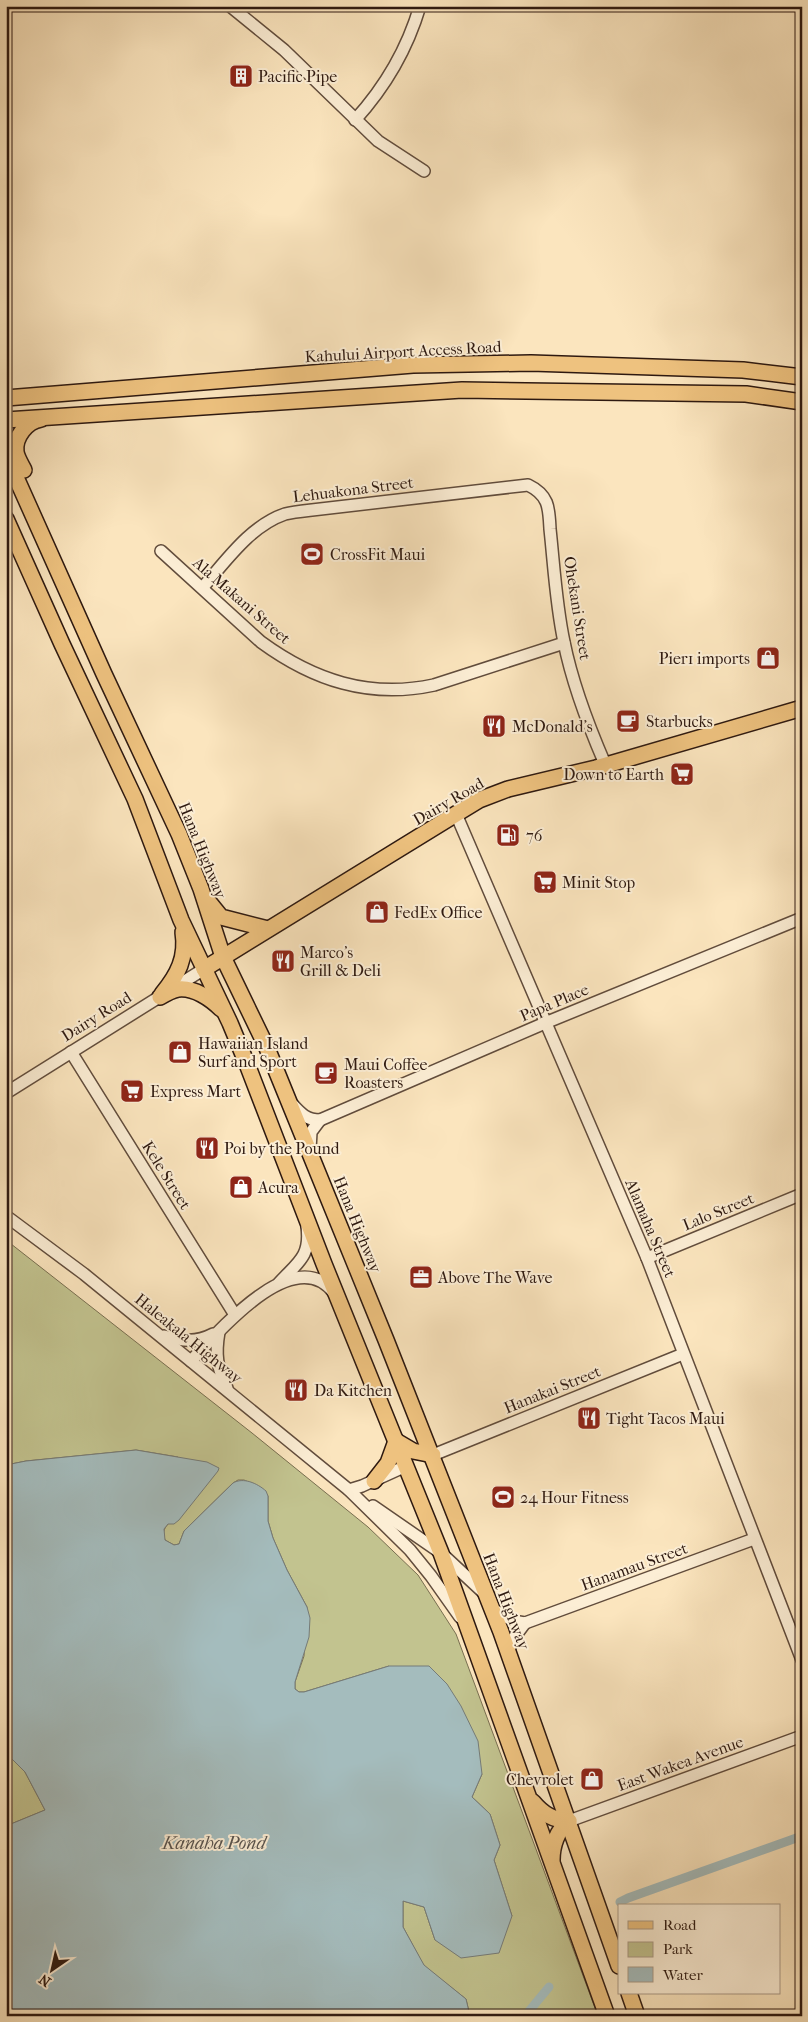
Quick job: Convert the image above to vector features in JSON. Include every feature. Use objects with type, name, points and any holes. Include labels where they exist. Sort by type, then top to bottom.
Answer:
[{"type":"main road","name":"Kahului Airport Access Road","points":[[6,398],[413,364],[531,362],[743,370],[802,377]]},
{"type":"main road","points":[[104,674],[84,607],[16,453],[18,438],[26,426],[38,419],[462,390],[746,394],[802,402]]},
{"type":"main road","points":[[6,420],[51,418]]},
{"type":"main road","name":"Hana Highway","points":[[6,455],[104,674],[179,834],[224,956],[290,1102],[433,1454],[508,1653],[618,1963]]},
{"type":"main road","points":[[6,519],[135,799],[181,920],[230,1023],[338,1299],[441,1553],[607,2016]]},
{"type":"main road","name":"Dairy Road","points":[[204,969],[456,814],[502,791],[802,708]]},
{"type":"main road","points":[[200,889],[215,912],[222,917],[268,929]]},
{"type":"main road","points":[[160,997],[172,982],[182,962],[185,946],[181,920]]},
{"type":"main road","points":[[160,997],[178,989],[199,994],[219,1007],[230,1023]]},
{"type":"main road","points":[[396,1441],[413,1451],[433,1454]]},
{"type":"main road","points":[[374,1481],[388,1463],[396,1441]]},
{"type":"main road","points":[[406,1466],[433,1454]]},
{"type":"main road","points":[[528,1794],[537,1807],[549,1817],[556,1820],[569,1821]]},
{"type":"main road","points":[[552,1862],[555,1842],[561,1830],[569,1821]]},
{"type":"main road","points":[[629,1994],[637,2016]]},
{"type":"street","points":[[230,6],[284,50],[355,120],[391,150],[424,171]]},
{"type":"street","points":[[355,120],[380,91],[399,61],[414,28],[420,6]]},
{"type":"street","name":"Lehuakona Street","points":[[203,587],[250,536],[263,526],[284,515],[312,510],[528,485],[534,488]]},
{"type":"street","name":"Ohekani Street","points":[[534,488],[541,491],[548,507],[555,580],[564,643],[592,734],[605,764]]},
{"type":"street","name":"Ala Makani Street","points":[[161,551],[203,587],[261,642],[279,655],[306,671],[355,686],[393,691],[417,689],[564,643]]},
{"type":"street","name":"Alamaha Street","points":[[456,814],[647,1258],[802,1660]]},
{"type":"street","name":"Papa Place","points":[[320,1120],[545,1023],[802,918]]},
{"type":"street","name":"Dairy Road","points":[[6,1093],[204,969]]},
{"type":"street","name":"Kele Street","points":[[71,1052],[235,1314]]},
{"type":"street","points":[[290,1102],[305,1116],[320,1120],[310,1136],[311,1154]]},
{"type":"street","name":"Lalo Street","points":[[647,1258],[802,1194]]},
{"type":"street","name":"Haleakala Highway","points":[[6,1216],[54,1250],[349,1490],[410,1550],[469,1630]]},
{"type":"street","points":[[191,1361],[235,1314],[278,1284],[305,1255],[308,1241],[305,1216]]},
{"type":"street","points":[[278,1284],[298,1278],[314,1278],[325,1284],[338,1299]]},
{"type":"street","points":[[159,1335],[183,1341],[194,1341],[204,1339],[219,1331]]},
{"type":"street","points":[[219,1331],[216,1357],[219,1371],[228,1390]]},
{"type":"street","name":"Hanakai Street","points":[[433,1454],[683,1354]]},
{"type":"street","points":[[349,1490],[406,1466]]},
{"type":"street","name":"Haleakala Highway","points":[[349,1490],[441,1553],[485,1593]]},
{"type":"street","name":"Hanamau Street","points":[[524,1623],[754,1539]]},
{"type":"street","points":[[491,1608],[513,1621],[524,1623],[513,1639],[508,1653]]},
{"type":"street","name":"East Wakea Avenue","points":[[569,1821],[802,1736]]},
{"type":"green space","points":[[6,1240],[252,1433],[368,1527],[418,1575],[456,1634],[598,2016],[470,2016],[466,1999],[424,1966],[403,1927],[403,1901],[424,1907],[435,1940],[512,1916],[494,1860],[500,1845],[490,1814],[472,1797],[482,1774],[389,1666],[304,1692],[299,1692],[295,1689],[295,1682],[304,1656],[307,1607],[287,1570],[273,1538],[268,1521],[268,1496],[262,1488],[244,1480],[238,1480],[233,1483],[184,1531],[179,1544],[174,1545],[165,1540],[164,1530],[168,1524],[178,1457],[136,1450],[26,1461],[6,1465]]},
{"type":"green space","points":[[6,1753],[25,1772],[45,1810],[6,1826]]},
{"type":"water","name":"Kanaha Pond","points":[[136,1450],[207,1462],[219,1468],[179,1520],[174,1524],[168,1524],[164,1529],[165,1540],[174,1545],[179,1544],[184,1531],[233,1483],[237,1481],[250,1482],[266,1491],[268,1496],[268,1521],[273,1538],[287,1570],[307,1607],[310,1618],[309,1637],[295,1682],[295,1689],[299,1692],[304,1692],[389,1666],[429,1666],[447,1684],[461,1706],[478,1741],[482,1774],[472,1797],[490,1814],[500,1845],[494,1860],[512,1916],[499,1953],[461,1958],[435,1940],[424,1907],[403,1901],[403,1927],[424,1965],[466,1999],[470,2016],[6,2016],[6,1826],[45,1810],[25,1772],[6,1753],[6,1465],[26,1461]]},
{"type":"waterway","points":[[620,1902],[802,1836]]},
{"type":"waterway","points":[[525,2016],[549,1987]]},
{"type":"place","name":"Pacific Pipe","points":[[241,76]]},
{"type":"place","name":"CrossFit Maui","points":[[312,554]]},
{"type":"place","name":"Pier1 imports","points":[[768,658]]},
{"type":"place","name":"Starbucks","points":[[628,721]]},
{"type":"place","name":"McDonald's","points":[[494,726]]},
{"type":"place","name":"Down to Earth","points":[[682,774]]},
{"type":"place","name":"76","points":[[508,835]]},
{"type":"place","name":"Minit Stop","points":[[545,882]]},
{"type":"place","name":"FedEx Office","points":[[377,912]]},
{"type":"place","name":"Marco's Grill & Deli","points":[[283,961]]},
{"type":"place","name":"Hawaiian Island Surf and Sport","points":[[180,1052]]},
{"type":"place","name":"Maui Coffee Roasters","points":[[326,1073]]},
{"type":"place","name":"Express Mart","points":[[132,1091]]},
{"type":"place","name":"Poi by the Pound","points":[[207,1148]]},
{"type":"place","name":"Acura","points":[[241,1187]]},
{"type":"place","name":"Above The Wave","points":[[421,1277]]},
{"type":"place","name":"Da Kitchen","points":[[296,1390]]},
{"type":"place","name":"Tight Tacos Maui","points":[[589,1418]]},
{"type":"place","name":"24 Hour Fitness","points":[[503,1497]]},
{"type":"place","name":"Chevrolet","points":[[592,1779]]}]
